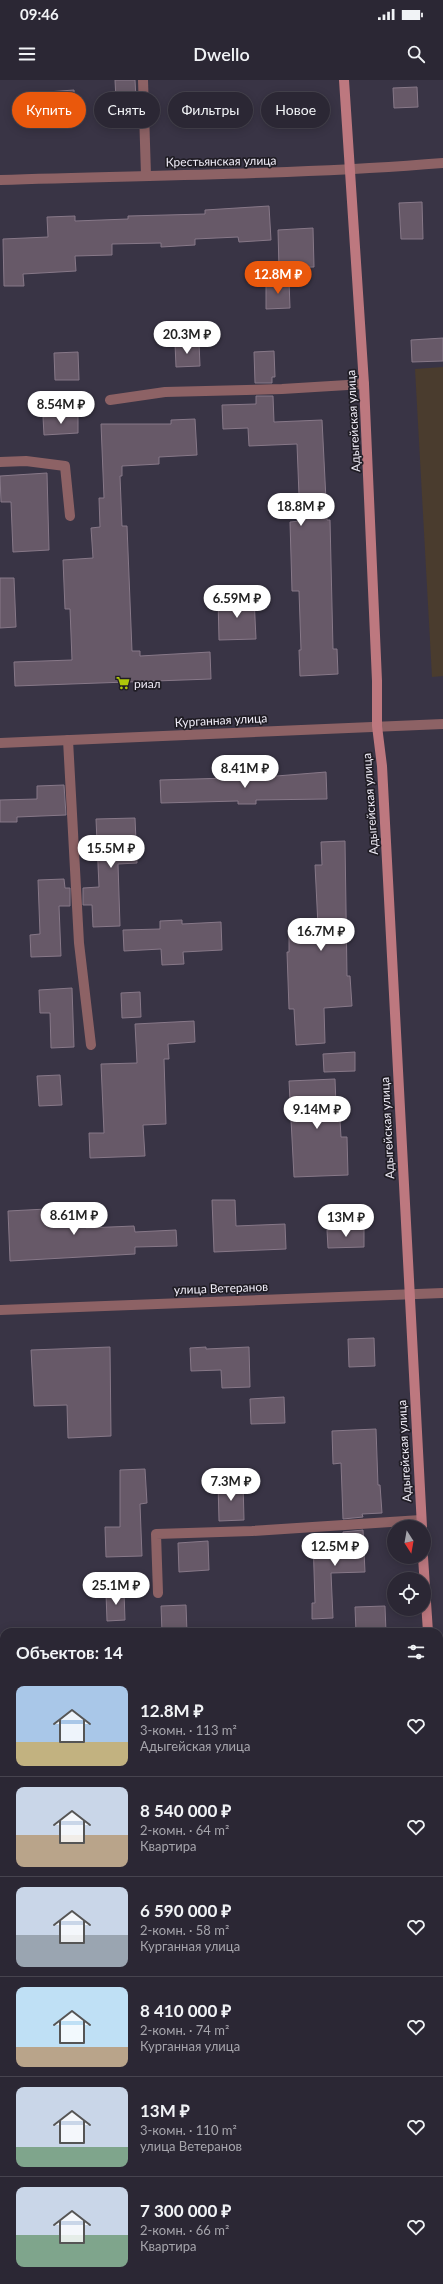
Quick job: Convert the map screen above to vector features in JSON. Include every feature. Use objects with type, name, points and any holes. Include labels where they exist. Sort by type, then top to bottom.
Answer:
[{"type":"main road","name":"Адыгейская улица","points":[[344,80],[364,384],[377,681],[377,726],[382,766],[408,1294],[422,1520]]},
{"type":"main road","points":[[424,1564],[428,1628]]},
{"type":"street","points":[[143,80],[146,175]]},
{"type":"street","name":"Крестьянская улица","points":[[0,180],[350,170],[443,164]]},
{"type":"street","points":[[110,400],[165,392],[282,389],[364,384]]},
{"type":"street","points":[[0,462],[26,461],[65,466],[70,516]]},
{"type":"street","name":"Курганная улица","points":[[0,743],[443,724]]},
{"type":"street","points":[[68,740],[79,943],[91,1045]]},
{"type":"street","name":"улица Ветеранов","points":[[0,1310],[443,1293]]},
{"type":"street","points":[[158,1594],[156,1534],[252,1532],[387,1525]]},
{"type":"shaded area","points":[[443,367],[443,676],[432,677],[415,369]]},
{"type":"building","points":[[115,80],[135,80],[136,92],[116,92]]},
{"type":"building","points":[[417,87],[418,107],[394,108],[393,88]]},
{"type":"building","points":[[74,90],[74,92],[47,92]]},
{"type":"building","points":[[422,202],[423,239],[401,239],[399,203]]},
{"type":"building","points":[[269,206],[271,240],[239,242],[238,237],[195,239],[195,245],[161,247],[161,243],[112,244],[112,255],[75,256],[76,271],[23,274],[24,286],[4,286],[3,239],[48,237],[47,217],[75,216],[75,221],[128,219],[128,216],[205,214],[205,210]]},
{"type":"building","points":[[313,228],[314,267],[279,268],[278,230]]},
{"type":"building","points":[[289,281],[290,308],[266,309],[266,282]]},
{"type":"building","points":[[443,338],[443,361],[412,362],[411,340]]},
{"type":"building","points":[[175,343],[199,343],[200,366],[176,367]]},
{"type":"building","points":[[274,351],[275,377],[272,377],[272,383],[255,383],[254,352]]},
{"type":"building","points":[[78,352],[79,380],[55,380],[54,353]]},
{"type":"building","points":[[256,396],[273,396],[274,422],[322,420],[327,520],[330,520],[333,649],[337,649],[338,674],[300,676],[299,650],[301,650],[299,591],[292,591],[290,522],[300,521],[297,444],[249,446],[248,428],[223,429],[222,405],[256,404]]},
{"type":"building","points":[[78,415],[78,433],[44,435],[43,417]]},
{"type":"building","points":[[195,419],[197,455],[159,457],[159,464],[122,466],[122,476],[120,476],[122,526],[127,526],[132,651],[140,651],[140,656],[210,652],[211,679],[15,686],[14,662],[72,660],[70,609],[65,609],[63,560],[93,558],[91,528],[100,527],[99,498],[104,498],[101,424],[171,424],[171,420]]},
{"type":"building","points":[[47,473],[49,550],[13,552],[11,502],[1,502],[0,476]]},
{"type":"building","points":[[0,578],[14,578],[16,627],[0,628]]},
{"type":"building","points":[[254,597],[256,639],[219,640],[218,598]]},
{"type":"building","points":[[326,772],[327,799],[256,800],[256,804],[238,804],[238,801],[161,803],[160,780],[264,777]]},
{"type":"building","points":[[64,785],[66,815],[17,817],[17,822],[0,822],[0,800],[37,799],[37,786]]},
{"type":"building","points":[[135,818],[137,863],[118,864],[120,926],[93,927],[92,905],[83,905],[83,888],[99,887],[96,819]]},
{"type":"building","points":[[345,841],[347,976],[350,976],[352,1006],[324,1008],[325,1043],[296,1045],[294,1009],[289,1009],[287,952],[289,952],[289,928],[318,926],[315,865],[322,865],[321,842]]},
{"type":"building","points":[[64,879],[65,888],[70,888],[70,906],[59,906],[61,956],[31,957],[30,935],[40,934],[38,880]]},
{"type":"building","points":[[182,920],[182,924],[221,922],[222,950],[183,952],[184,964],[162,965],[161,949],[124,951],[123,930],[160,929],[160,921]]},
{"type":"building","points":[[72,988],[74,1047],[51,1048],[50,1013],[40,1013],[39,990]]},
{"type":"building","points":[[140,992],[141,1017],[122,1018],[121,993]]},
{"type":"building","points":[[194,1021],[195,1042],[168,1044],[169,1059],[164,1059],[166,1124],[143,1125],[145,1156],[90,1158],[89,1133],[104,1133],[101,1064],[137,1063],[135,1024]]},
{"type":"building","points":[[355,1052],[355,1071],[324,1072],[323,1054]]},
{"type":"building","points":[[60,1075],[62,1105],[39,1106],[37,1076]]},
{"type":"building","points":[[335,1079],[336,1105],[339,1105],[341,1137],[347,1137],[348,1175],[294,1177],[289,1081]]},
{"type":"building","points":[[212,1200],[235,1200],[236,1226],[285,1224],[286,1249],[214,1252]]},
{"type":"building","points":[[85,1207],[86,1228],[134,1226],[135,1232],[176,1230],[177,1246],[135,1247],[135,1254],[10,1261],[8,1211]]},
{"type":"building","points":[[364,1229],[364,1247],[328,1248],[327,1230]]},
{"type":"building","points":[[374,1338],[375,1366],[349,1367],[348,1339]]},
{"type":"building","points":[[110,1347],[111,1436],[68,1438],[67,1405],[34,1406],[31,1350]]},
{"type":"building","points":[[206,1347],[206,1349],[249,1347],[250,1387],[222,1388],[221,1370],[191,1371],[190,1348]]},
{"type":"building","points":[[284,1397],[285,1423],[251,1424],[250,1399]]},
{"type":"building","points":[[376,1429],[378,1485],[380,1485],[382,1513],[362,1514],[363,1517],[343,1519],[341,1463],[333,1464],[332,1431]]},
{"type":"building","points":[[145,1469],[147,1503],[140,1504],[142,1556],[106,1557],[105,1527],[120,1527],[120,1470]]},
{"type":"building","points":[[243,1482],[244,1520],[219,1521],[218,1483]]},
{"type":"building","points":[[363,1530],[365,1572],[331,1573],[333,1618],[312,1619],[312,1603],[315,1603],[313,1538],[343,1537],[343,1532]]},
{"type":"building","points":[[208,1541],[209,1570],[179,1572],[178,1543]]},
{"type":"building","points":[[124,1592],[125,1620],[107,1621],[106,1593]]},
{"type":"building","points":[[186,1605],[187,1628],[162,1628],[161,1606]]},
{"type":"building","points":[[385,1606],[386,1628],[356,1628],[355,1607]]},
{"type":"place","name":"риал","points":[[123,683]]}]
